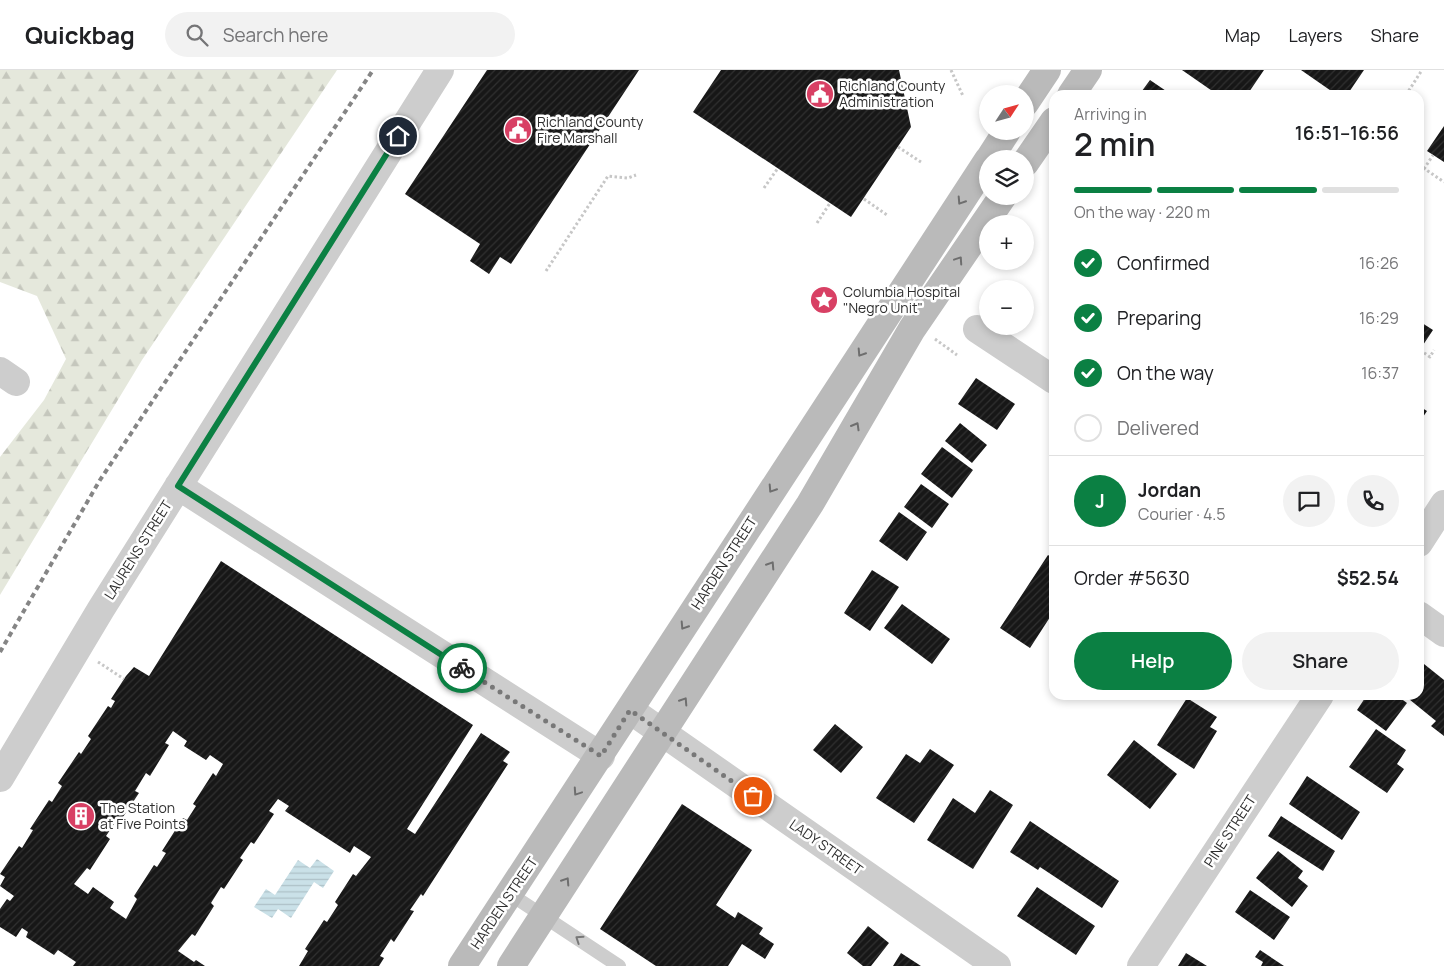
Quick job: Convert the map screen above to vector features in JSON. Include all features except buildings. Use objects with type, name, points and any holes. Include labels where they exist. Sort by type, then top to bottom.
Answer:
[{"type":"main road","points":[[1034,89],[1046,70]]},
{"type":"main road","points":[[1074,90],[1088,70]]},
{"type":"main road","points":[[1034,151],[1049,128]]},
{"type":"main road","name":"HARDEN STREET","points":[[462,966],[601,756],[979,174]]},
{"type":"main road","points":[[511,966],[810,504],[912,329],[997,205]]},
{"type":"street","name":"LAURENS STREET","points":[[0,778],[178,486],[440,70]]},
{"type":"street","points":[[977,330],[1049,377]]},
{"type":"street","points":[[178,486],[601,756]]},
{"type":"street","points":[[1424,535],[1444,504]]},
{"type":"street","points":[[1424,619],[1444,633]]},
{"type":"street","name":"PINE STREET","points":[[1141,966],[1317,700]]},
{"type":"street","name":"LADY STREET","points":[[630,710],[997,966]]},
{"type":"lane","points":[[510,894],[619,966]]},
{"type":"path","points":[[951,70],[963,96]]},
{"type":"path","points":[[1409,90],[1422,70]]},
{"type":"path","points":[[898,147],[921,162]]},
{"type":"path","points":[[1433,155],[1424,169],[1444,182]]},
{"type":"path","points":[[764,188],[778,168]]},
{"type":"path","points":[[546,271],[608,176],[628,178],[636,175]]},
{"type":"path","points":[[864,199],[887,215]]},
{"type":"path","points":[[817,223],[830,203]]},
{"type":"path","points":[[944,346],[957,355]]},
{"type":"path","points":[[1424,353],[1430,357],[1434,350]]},
{"type":"path","points":[[96,660],[124,679]]},
{"type":"green space","points":[[0,70],[337,70],[142,360],[0,595],[0,457],[44,400],[66,359],[37,296],[0,282]]},
{"type":"water","points":[[317,859],[334,871],[323,888],[314,882],[291,918],[278,909],[272,918],[254,907],[266,889],[275,895],[298,860],[310,868]]},
{"type":"railway","points":[[0,652],[100,480],[373,70]]},
{"type":"way so far","points":[[462,668],[601,756],[630,710],[753,796]]},
{"type":"place","name":"Richland County Administration","points":[[820,94]]},
{"type":"place","name":"Richland County Fire Marshall","points":[[518,130]]},
{"type":"place","name":"Columbia Hospital \"Negro Unit\"","points":[[824,300]]},
{"type":"place","name":"The Station at Five Points","points":[[81,816]]},
{"type":"route","points":[[398,136],[178,486],[325,582],[462,668]]}]
